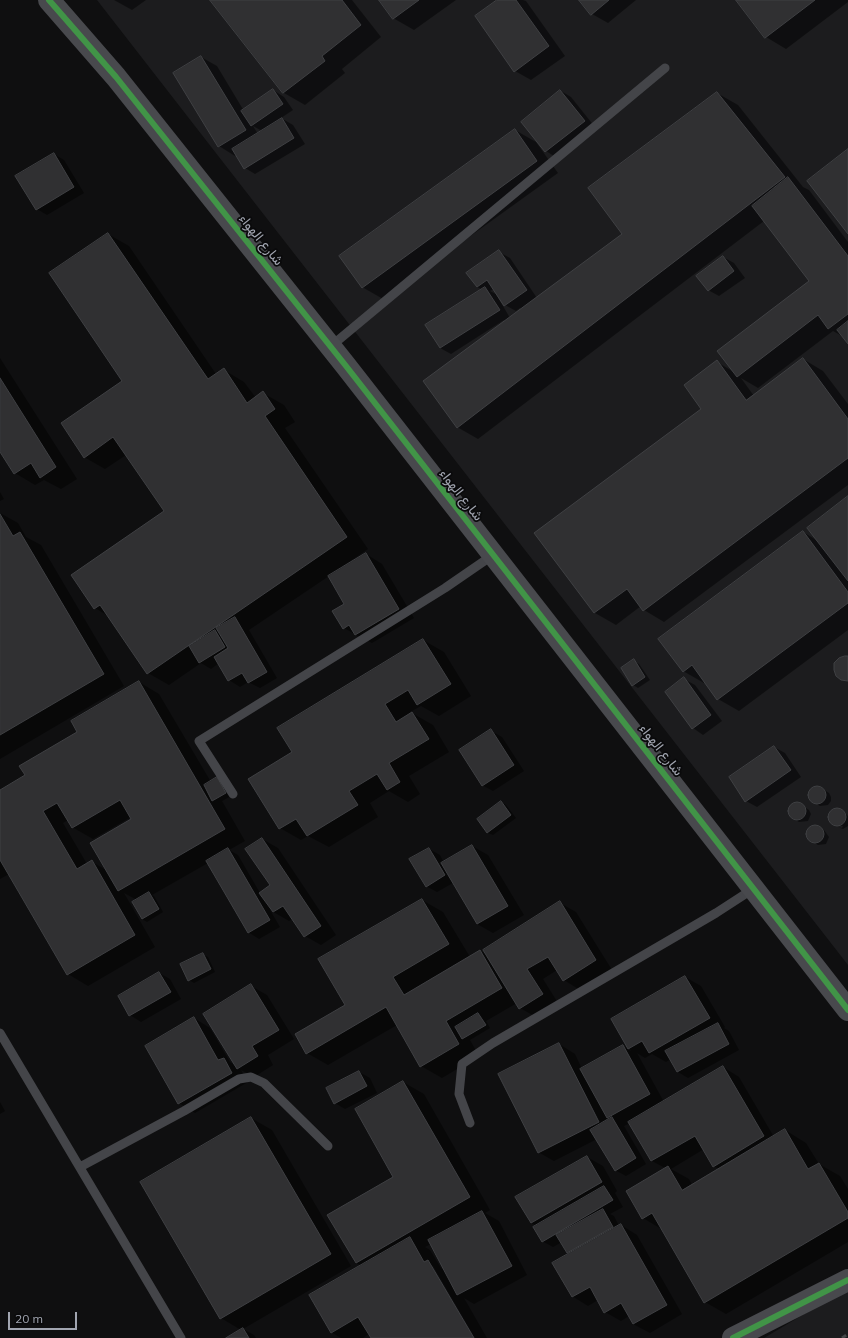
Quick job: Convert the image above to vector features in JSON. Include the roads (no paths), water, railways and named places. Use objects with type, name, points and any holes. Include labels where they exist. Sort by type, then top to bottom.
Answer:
[{"type":"street","name":"شارع الهواء","points":[[49,0],[116,77],[330,347],[848,1010]]},
{"type":"street","points":[[734,1338],[848,1280]]},
{"type":"lane","points":[[330,347],[665,68]]},
{"type":"lane","points":[[233,794],[199,741],[214,730],[445,588],[493,555]]},
{"type":"lane","points":[[470,1123],[459,1094],[462,1064],[493,1043],[716,913],[753,889]]},
{"type":"lane","points":[[0,1033],[180,1338]]},
{"type":"lane","points":[[80,1167],[240,1079],[251,1077],[264,1083],[328,1146]]},
{"type":"railway","points":[[842,1338],[848,1334]]}]
